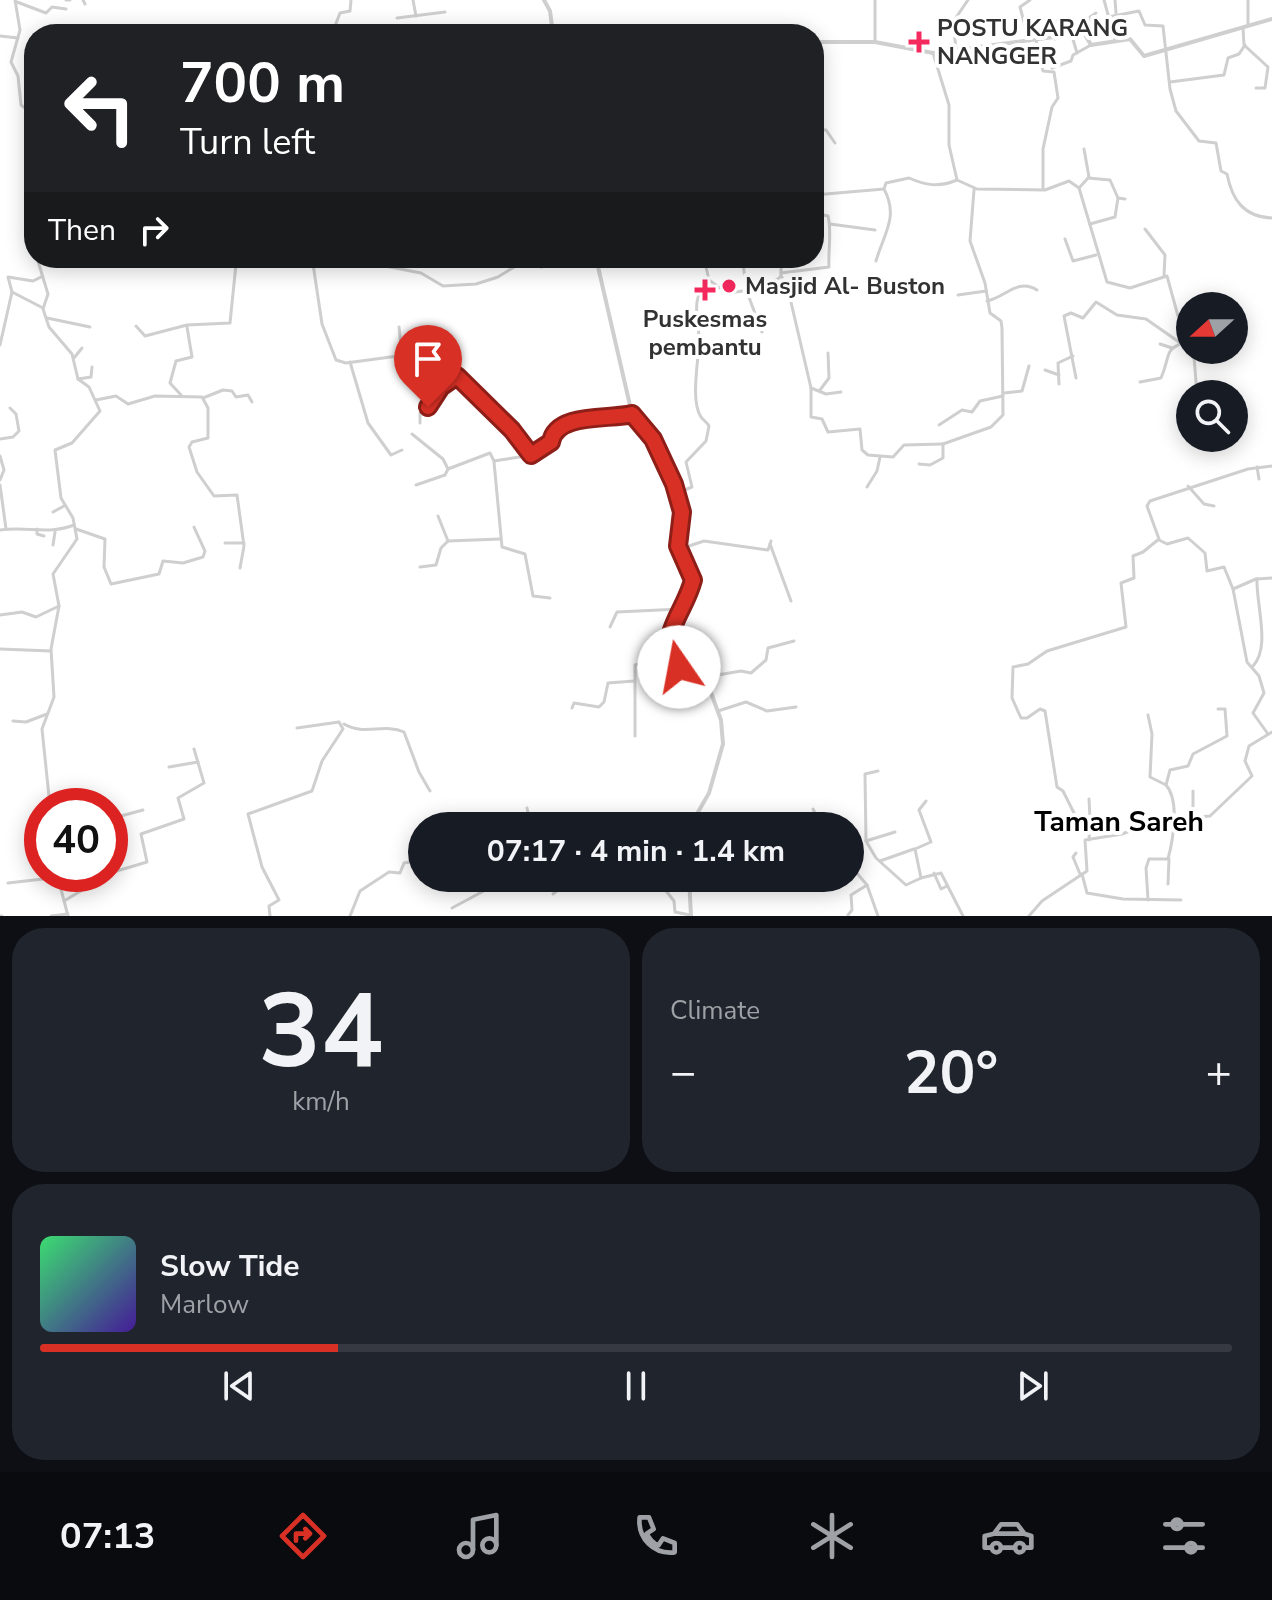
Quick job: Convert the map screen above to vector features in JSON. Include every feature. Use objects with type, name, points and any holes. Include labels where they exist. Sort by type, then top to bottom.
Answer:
[{"type":"street","points":[[336,24],[340,13],[351,10],[351,0]]},
{"type":"street","points":[[413,0],[416,16]]},
{"type":"street","points":[[544,0],[552,24]]},
{"type":"street","points":[[875,0],[875,42]]},
{"type":"street","points":[[954,50],[958,45],[953,22],[968,0]]},
{"type":"street","points":[[1029,41],[1020,7],[1030,0]]},
{"type":"street","points":[[1104,0],[1115,40]]},
{"type":"street","points":[[1115,0],[1116,13]]},
{"type":"street","points":[[1170,82],[1224,75],[1228,58],[1239,54],[1245,45],[1246,0]]},
{"type":"street","points":[[16,1],[46,13],[52,7],[66,9]]},
{"type":"street","points":[[16,1],[20,23],[11,62],[18,76],[21,105],[24,107]]},
{"type":"street","points":[[1108,17],[1116,13],[1139,11],[1145,25],[1163,26],[1170,82],[1178,114],[1199,141],[1216,143],[1222,172],[1227,174],[1234,201],[1250,213],[1272,218]]},
{"type":"street","points":[[397,18],[445,12]]},
{"type":"street","points":[[824,42],[875,42],[933,53],[1072,36],[1089,29],[1090,17],[1096,13]]},
{"type":"street","points":[[1055,39],[1053,22],[1066,19]]},
{"type":"street","points":[[1036,40],[1044,71],[1071,61],[1077,53],[1091,45],[1130,39],[1143,55],[1167,51],[1272,19]]},
{"type":"street","points":[[1084,33],[1091,45]]},
{"type":"street","points":[[0,36],[18,38]]},
{"type":"street","points":[[1072,36],[1077,53]]},
{"type":"street","points":[[1245,45],[1268,67],[1265,88],[1256,88]]},
{"type":"street","points":[[933,53],[949,105],[948,142],[957,180]]},
{"type":"street","points":[[1043,189],[1043,149],[1052,107],[1058,98],[1051,69]]},
{"type":"street","points":[[824,130],[835,143]]},
{"type":"street","points":[[1079,188],[1088,178],[1084,149]]},
{"type":"street","points":[[876,261],[883,237],[891,225],[891,202],[884,189],[886,183],[907,178],[919,185],[943,185],[957,180],[974,189],[1043,189],[1069,181],[1079,188],[1105,279],[1130,288],[1164,276]]},
{"type":"street","points":[[1088,178],[1110,180],[1118,198],[1115,217],[1088,224]]},
{"type":"street","points":[[824,195],[884,189]]},
{"type":"street","points":[[781,268],[811,388],[811,417],[822,419],[828,432],[860,429],[862,450],[880,457],[894,457],[900,447],[909,443],[943,444],[991,427],[1003,415],[1002,328],[1000,320],[991,316],[970,241],[974,189]]},
{"type":"street","points":[[1118,198],[1125,199]]},
{"type":"street","points":[[824,215],[828,216],[830,224],[829,267],[824,268]]},
{"type":"street","points":[[830,224],[875,230]]},
{"type":"street","points":[[1145,229],[1165,255],[1164,276]]},
{"type":"street","points":[[1065,239],[1073,261],[1096,255]]},
{"type":"street","points":[[39,268],[48,294],[43,308]]},
{"type":"street","points":[[136,326],[145,336],[187,325],[230,323],[236,268]]},
{"type":"street","points":[[315,268],[322,324],[331,353],[338,362],[435,351],[512,430],[528,455]]},
{"type":"street","points":[[395,268],[421,273],[438,285],[466,286],[497,278],[513,268]]},
{"type":"street","points":[[598,268],[632,414],[653,439],[682,512],[679,549],[693,578],[673,620],[668,656],[672,664],[700,671],[706,677],[718,711],[723,744],[709,793],[698,812]]},
{"type":"street","points":[[706,268],[709,280]]},
{"type":"street","points":[[744,268],[747,292],[762,332]]},
{"type":"street","points":[[709,280],[723,287],[726,293],[747,292],[781,275],[823,268]]},
{"type":"street","points":[[1164,276],[1168,277],[1176,304]]},
{"type":"street","points":[[0,345],[12,292],[8,277],[33,281],[41,277]]},
{"type":"street","points":[[676,494],[692,487],[686,462],[706,441],[709,426],[701,417],[697,403],[695,371],[699,339],[694,320],[698,291],[709,280]]},
{"type":"street","points":[[986,301],[1018,286],[1030,285],[1037,290]]},
{"type":"street","points":[[958,295],[986,291]]},
{"type":"street","points":[[12,292],[43,308],[51,331],[74,358],[78,379],[96,400],[100,411],[98,417],[72,443],[55,450],[64,506],[76,532]]},
{"type":"street","points":[[1076,378],[1064,316],[1071,313],[1083,318],[1096,302],[1117,315],[1146,319],[1176,340]]},
{"type":"street","points":[[47,318],[90,327]]},
{"type":"street","points":[[181,395],[170,383],[176,361],[192,357],[187,325]]},
{"type":"street","points":[[399,327],[402,356]]},
{"type":"street","points":[[1160,344],[1172,348]]},
{"type":"street","points":[[1140,382],[1161,378],[1176,345]]},
{"type":"street","points":[[74,358],[82,348]]},
{"type":"street","points":[[820,390],[829,378],[828,353]]},
{"type":"street","points":[[1059,384],[1059,362],[1073,356]]},
{"type":"street","points":[[350,362],[355,390],[371,428],[391,455],[402,450]]},
{"type":"street","points":[[939,425],[962,410],[972,412],[980,401],[1022,391],[1029,366]]},
{"type":"street","points":[[78,379],[91,377],[92,367]]},
{"type":"street","points":[[1045,370],[1059,375]]},
{"type":"street","points":[[420,423],[420,413],[434,402],[441,387],[457,376]]},
{"type":"street","points":[[811,388],[826,394],[841,392]]},
{"type":"street","points":[[96,400],[116,396],[128,404],[142,398],[181,395],[203,398],[225,390],[232,391],[236,397],[249,396],[252,402]]},
{"type":"street","points":[[203,398],[208,411],[208,438],[192,442],[189,447],[197,472],[213,495],[237,495],[244,543],[240,568]]},
{"type":"street","points":[[0,439],[13,437],[19,431],[16,414],[10,408]]},
{"type":"street","points":[[494,461],[528,455],[551,442],[553,433],[563,426],[584,422],[591,416],[632,414]]},
{"type":"street","points":[[412,434],[443,459],[448,469]]},
{"type":"street","points":[[919,464],[930,465],[944,457],[943,444]]},
{"type":"street","points":[[416,485],[491,453],[499,492],[503,549],[526,555],[533,596],[550,598]]},
{"type":"street","points":[[0,456],[4,470],[0,483],[3,529],[76,532],[105,539],[104,567],[111,584],[159,574],[163,561],[183,563],[203,557],[205,551],[194,527]]},
{"type":"street","points":[[867,487],[877,471],[880,457]]},
{"type":"street","points":[[1029,916],[1042,901],[1087,869],[1083,843],[1173,820],[1213,815],[1243,788],[1253,774],[1245,761],[1247,750],[1270,733],[1253,713],[1264,693],[1253,666],[1247,662],[1233,589],[1224,567],[1208,572],[1205,553],[1188,538],[1167,544],[1159,539],[1147,504],[1188,486],[1257,467],[1272,466]]},
{"type":"street","points":[[1257,467],[1259,479]]},
{"type":"street","points":[[1188,486],[1204,504],[1214,506]]},
{"type":"street","points":[[53,512],[64,506]]},
{"type":"street","points":[[438,516],[448,541]]},
{"type":"street","points":[[37,529],[37,534],[44,536]]},
{"type":"street","points":[[53,545],[55,532]]},
{"type":"street","points":[[49,788],[42,729],[55,691],[51,651],[59,606],[53,574],[76,532]]},
{"type":"street","points":[[420,567],[436,565],[441,548],[448,541],[500,539]]},
{"type":"street","points":[[1090,818],[1076,817],[1063,790],[1057,787],[1045,711],[1021,718],[1012,698],[1012,669],[1028,664],[1047,651],[1126,627],[1121,583],[1134,579],[1133,556],[1159,539]]},
{"type":"street","points":[[679,549],[704,541],[768,550],[770,542],[791,601]]},
{"type":"street","points":[[225,543],[244,543]]},
{"type":"street","points":[[1233,589],[1257,579],[1272,578]]},
{"type":"street","points":[[1253,666],[1258,660],[1263,641],[1256,602],[1257,579]]},
{"type":"street","points":[[0,615],[20,611],[36,617],[59,606]]},
{"type":"street","points":[[610,627],[617,612],[680,609]]},
{"type":"street","points":[[706,677],[741,671],[752,673],[766,660],[769,647],[794,641]]},
{"type":"street","points":[[0,649],[51,651]]},
{"type":"street","points":[[635,736],[636,664],[668,656]]},
{"type":"street","points":[[684,683],[686,668]]},
{"type":"street","points":[[572,708],[574,703],[603,704],[609,682],[635,681]]},
{"type":"street","points":[[718,711],[746,702],[767,711],[796,707]]},
{"type":"street","points":[[1166,785],[1171,768],[1188,766],[1193,754],[1229,733],[1225,709],[1218,709]]},
{"type":"street","points":[[13,721],[26,722],[47,714]]},
{"type":"street","points":[[1148,715],[1152,734],[1150,777],[1171,789],[1174,841],[1168,859],[1168,884]]},
{"type":"street","points":[[297,728],[341,723],[359,731],[388,728],[404,732],[419,772],[430,791]]},
{"type":"street","points":[[270,916],[269,906],[279,900],[278,892],[262,867],[248,814],[312,791],[322,761],[342,734],[341,723]]},
{"type":"street","points":[[128,868],[147,862],[141,834],[184,819],[178,798],[204,783],[194,749]]},
{"type":"street","points":[[169,767],[198,762]]},
{"type":"street","points":[[878,771],[865,774],[866,841],[880,861],[906,885],[940,872],[963,916]]},
{"type":"street","points":[[1193,791],[1193,818]]},
{"type":"street","points":[[1089,799],[1089,840]]},
{"type":"street","points":[[880,861],[931,842],[919,810],[926,801]]},
{"type":"street","points":[[527,808],[528,812]]},
{"type":"street","points":[[128,814],[143,810]]},
{"type":"street","points":[[866,841],[895,832]]},
{"type":"street","points":[[915,849],[921,878]]},
{"type":"street","points":[[1076,853],[1073,857],[1087,893],[1148,900],[1181,900]]},
{"type":"street","points":[[1148,900],[1147,860],[1168,859]]},
{"type":"street","points":[[350,916],[360,891],[389,872],[400,873],[404,863],[408,862]]},
{"type":"street","points":[[934,873],[940,889],[948,886]]},
{"type":"street","points":[[8,883],[24,881]]},
{"type":"street","points":[[864,881],[878,916]]},
{"type":"street","points":[[848,915],[852,910],[851,895],[867,885]]},
{"type":"street","points":[[51,916],[68,915],[62,892]]},
{"type":"street","points":[[64,901],[79,892]]},
{"type":"street","points":[[452,908],[482,892]]},
{"type":"street","points":[[667,892],[674,901],[675,912],[691,916],[690,892]]},
{"type":"place","name":"POSTU KARANG NANGGER","points":[[919,42]]},
{"type":"place","name":"Masjid Al- Buston","points":[[729,286]]},
{"type":"place","name":"Puskesmas pembantu","points":[[705,290]]},
{"type":"district","name":"Taman Sareh","points":[[1119,821]]},
{"type":"route","points":[[428,407],[441,387],[457,376],[512,430],[528,455],[533,455],[551,442],[553,433],[559,427],[584,422],[591,416],[632,414],[658,449],[682,509],[678,546],[693,580],[685,603],[674,616],[668,649],[668,659],[679,667]]}]
